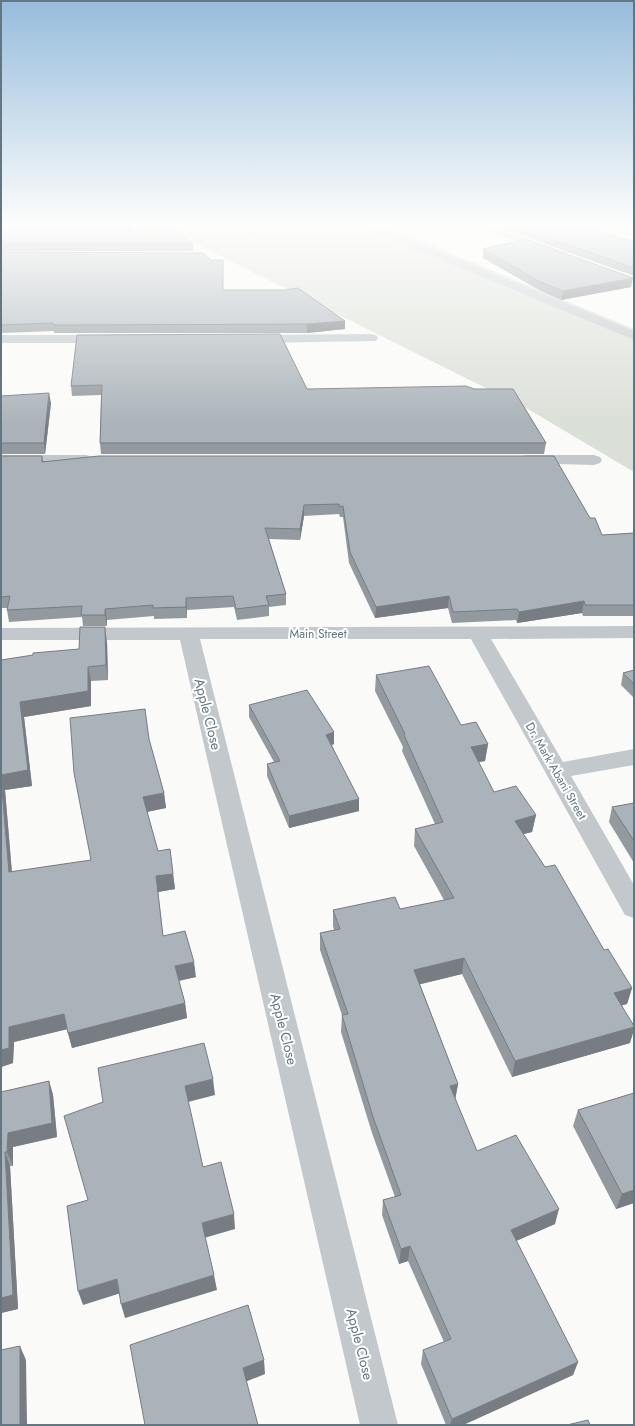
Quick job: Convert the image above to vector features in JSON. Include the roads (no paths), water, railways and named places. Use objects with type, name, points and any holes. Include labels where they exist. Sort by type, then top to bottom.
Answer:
[{"type":"street","points":[[532,294],[634,336]]},
{"type":"street","points":[[237,339],[371,338]]},
{"type":"street","points":[[1,339],[119,339]]},
{"type":"street","points":[[1,460],[104,460]]},
{"type":"street","points":[[507,460],[594,460]]},
{"type":"street","name":"Main Street","points":[[1,634],[634,632]]},
{"type":"street","name":"Dr. Mark Abani Street","points":[[478,633],[634,908]]},
{"type":"street","name":"Apple Close","points":[[189,634],[379,1425]]},
{"type":"street","points":[[556,771],[634,757]]}]
